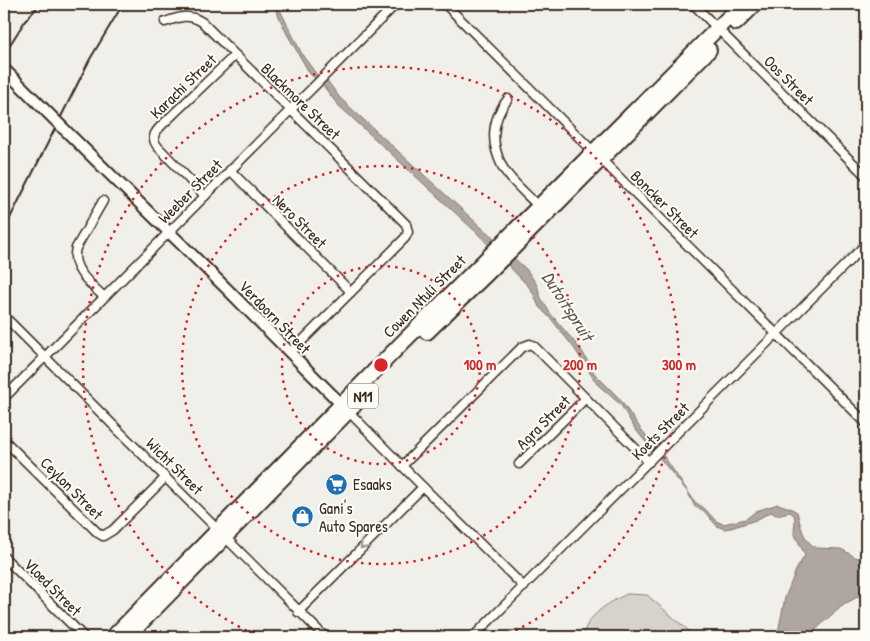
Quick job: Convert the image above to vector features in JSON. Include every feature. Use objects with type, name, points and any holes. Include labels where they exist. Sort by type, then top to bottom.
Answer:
[{"type":"highway","name":"Cowen Ntuli Street","points":[[721,32],[742,4]]},
{"type":"highway","name":"Cowen Ntuli Street","points":[[113,637],[222,533],[721,32],[755,4]]},
{"type":"highway","name":"Cowen Ntuli Street","points":[[509,244],[539,207],[598,156]]},
{"type":"highway","name":"Cowen Ntuli Street","points":[[127,637],[222,533]]},
{"type":"street","name":"Weeber Street","points":[[4,398],[396,4]]},
{"type":"street","name":"Boncker Street","points":[[446,4],[866,424]]},
{"type":"street","name":"Oos Street","points":[[693,4],[866,176]]},
{"type":"street","name":"Blackmore Street","points":[[165,22],[186,16],[198,19],[291,109],[408,228],[405,238],[351,292]]},
{"type":"street","name":"Karachi Street","points":[[205,196],[158,147],[153,138],[162,125],[234,55]]},
{"type":"street","name":"Verdoorn Street","points":[[8,73],[228,290],[524,587]]},
{"type":"street","points":[[508,99],[498,114],[494,126],[495,142],[502,167],[539,207]]},
{"type":"street","name":"Nero Street","points":[[230,170],[351,292]]},
{"type":"street","points":[[103,201],[76,248],[74,256],[76,266],[104,297]]},
{"type":"street","name":"Koets Street","points":[[473,637],[866,244]]},
{"type":"street","points":[[290,353],[351,292]]},
{"type":"street","name":"Wicht Street","points":[[4,316],[325,637]]},
{"type":"street","points":[[402,466],[522,347],[530,344],[585,399],[651,459]]},
{"type":"street","name":"Agra Street","points":[[519,464],[585,399]]},
{"type":"street","name":"Ceylon Street","points":[[4,440],[98,534],[103,536],[113,530],[166,477]]},
{"type":"street","points":[[298,612],[423,487]]},
{"type":"street","name":"Vloed Street","points":[[4,557],[84,637]]},
{"type":"shaded area","points":[[273,4],[277,4],[303,56],[317,75],[326,79],[340,98],[527,270],[537,285],[541,298],[550,313],[582,351],[594,373],[619,398],[657,448],[654,452],[635,429],[621,405],[597,384],[574,348],[539,307],[529,287],[476,232],[337,104],[322,84],[310,74],[287,34]]},
{"type":"shaded area","points":[[661,452],[695,502],[704,508],[716,521],[723,524],[746,519],[756,511],[778,504],[790,508],[797,512],[805,536],[816,548],[841,549],[855,557],[866,560],[866,590],[863,594],[841,606],[808,637],[777,637],[785,598],[796,570],[805,555],[794,533],[794,515],[790,512],[776,515],[771,512],[756,520],[731,528],[724,529],[717,526],[703,510],[695,507],[687,491],[657,455]]},
{"type":"shaded area","points":[[627,594],[647,595],[696,637],[583,637],[589,622],[600,610]]},
{"type":"railway","points":[[4,54],[25,21],[40,4]]},
{"type":"railway","points":[[4,230],[90,59],[123,4]]},
{"type":"place","name":"Esaaks","points":[[337,484]]},
{"type":"place","name":"Gani's Auto Spares","points":[[303,517]]},
{"type":"water label","name":"Dutoitspruit","points":[[568,306]]}]
